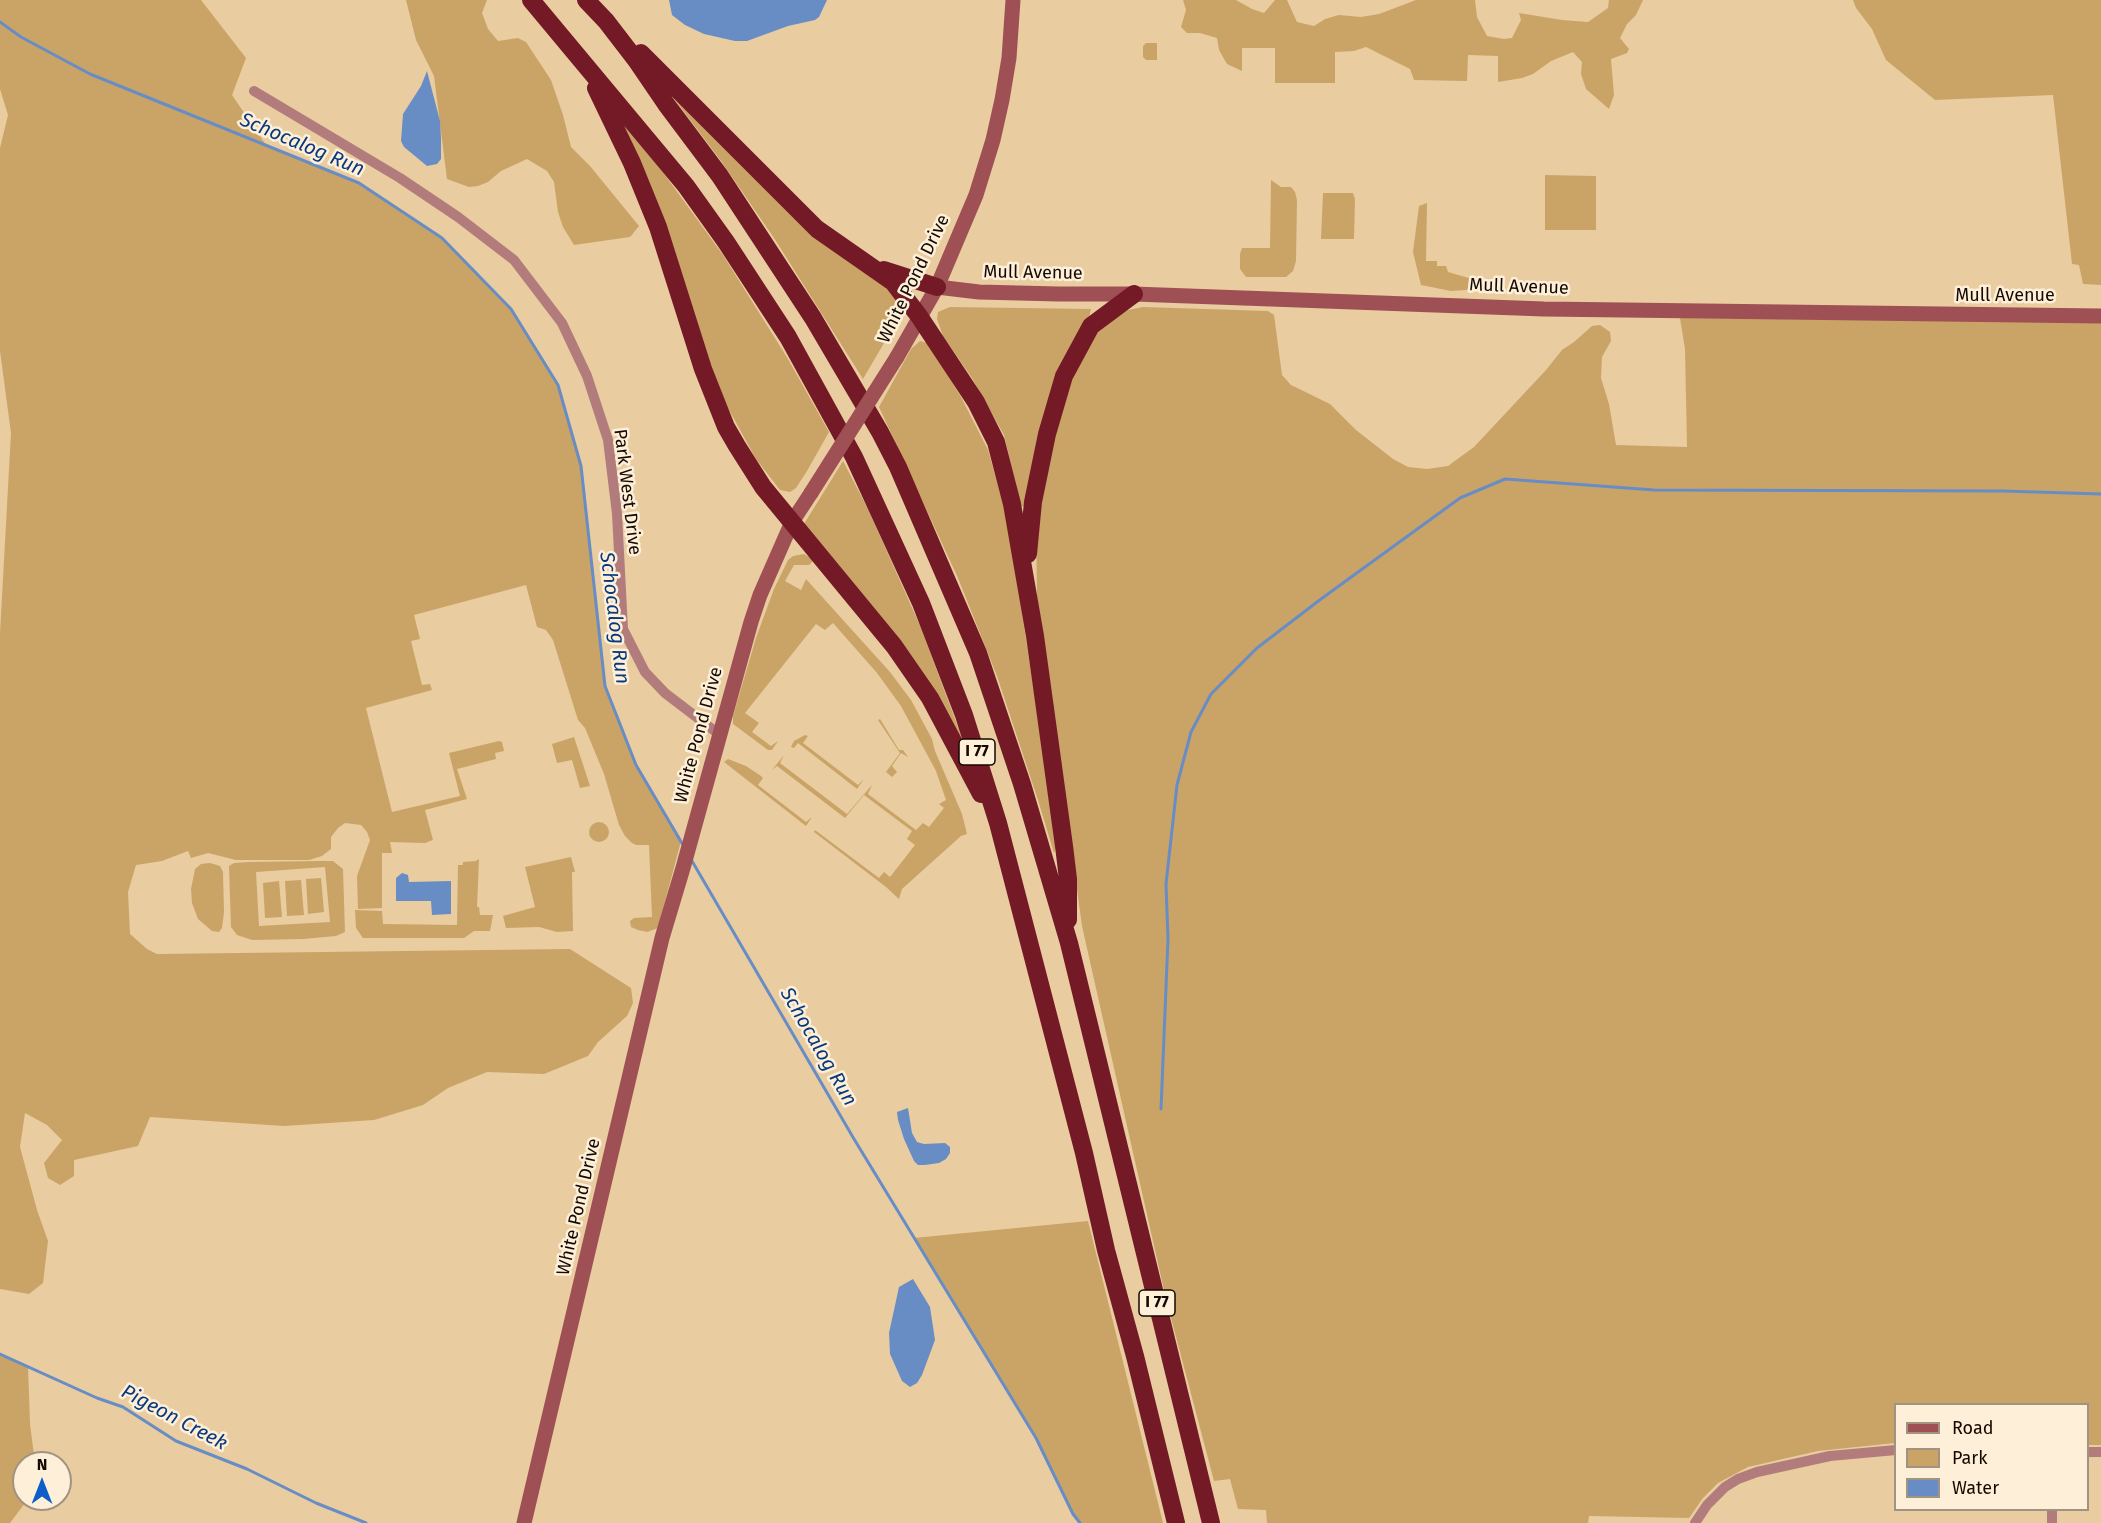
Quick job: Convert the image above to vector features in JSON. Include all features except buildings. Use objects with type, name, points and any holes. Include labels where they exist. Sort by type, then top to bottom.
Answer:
[{"type":"highway","name":"I 77","points":[[531,0],[686,186],[788,337],[854,457],[925,612],[967,725],[998,823],[1084,1153],[1106,1250],[1176,1523]]},
{"type":"highway","name":"I 77","points":[[586,0],[606,21],[636,60],[748,217],[813,318],[898,467],[978,652],[1022,784],[1069,943],[1211,1523]]},
{"type":"highway","points":[[606,21],[683,94],[817,229],[893,282],[919,316],[976,402],[996,442],[1012,504],[1026,577],[1068,879],[1069,943]]},
{"type":"highway","points":[[585,65],[632,163],[658,227],[704,369],[726,427],[750,469],[887,637],[918,679],[998,823]]},
{"type":"highway","points":[[866,263],[937,287]]},
{"type":"highway","points":[[1026,577],[1033,502],[1047,434],[1064,376],[1091,326],[1134,294]]},
{"type":"street","name":"White Pond Drive","points":[[524,1523],[662,938],[754,613],[792,522],[897,357],[937,287],[976,195],[993,140],[1009,58],[1013,0]]},
{"type":"street","name":"Park West Drive","points":[[254,91],[400,178],[458,217],[514,260],[562,323],[587,376],[608,440],[617,514],[623,628],[645,672],[665,693],[720,735]]},
{"type":"street","name":"Mull Avenue","points":[[937,287],[979,292],[1134,294],[1544,309],[2101,316]]},
{"type":"street","points":[[1695,1523],[1707,1505],[1725,1487],[1757,1472],[1830,1456],[1894,1450]]},
{"type":"green space","points":[[0,0],[201,0],[246,58],[232,95],[266,145],[359,183],[442,238],[511,309],[558,385],[581,466],[605,686],[636,765],[681,841],[658,928],[647,932],[631,927],[630,921],[634,918],[652,917],[649,845],[632,843],[619,825],[604,774],[585,728],[578,720],[553,640],[546,630],[537,627],[526,585],[414,615],[420,639],[411,641],[422,685],[430,684],[432,690],[366,708],[392,812],[460,796],[449,753],[499,741],[502,742],[504,751],[495,753],[496,759],[457,769],[467,799],[425,810],[433,840],[425,843],[390,842],[392,853],[382,853],[382,908],[358,909],[357,876],[370,840],[361,825],[345,823],[331,837],[331,849],[322,856],[309,860],[236,860],[208,853],[191,858],[188,851],[162,861],[136,865],[128,892],[130,934],[147,949],[157,954],[570,949],[631,988],[633,1003],[627,1016],[598,1042],[588,1056],[544,1074],[487,1072],[448,1088],[423,1105],[374,1120],[284,1126],[150,1117],[138,1146],[74,1160],[74,1176],[60,1185],[48,1178],[44,1163],[62,1140],[47,1125],[25,1113],[20,1147],[48,1241],[43,1283],[29,1294],[0,1289],[0,633],[11,433],[0,351],[0,148],[8,115],[0,89]]},
{"type":"green space","points":[[406,0],[487,0],[482,13],[488,29],[498,41],[518,38],[526,42],[551,80],[571,147],[590,166],[639,226],[630,237],[574,245],[563,227],[558,212],[554,182],[547,171],[527,159],[501,171],[488,182],[478,186],[469,187],[447,179],[434,76],[416,40]]},
{"type":"green space","points":[[1183,0],[1236,0],[1264,13],[1275,0],[1287,0],[1297,22],[1314,26],[1325,19],[1339,15],[1361,17],[1379,14],[1416,0],[1475,0],[1477,17],[1487,36],[1504,39],[1512,38],[1521,20],[1519,13],[1588,22],[1608,8],[1609,0],[1643,0],[1620,38],[1629,49],[1627,53],[1611,59],[1614,95],[1609,109],[1586,89],[1581,74],[1582,62],[1573,52],[1551,61],[1533,74],[1522,78],[1498,82],[1498,56],[1468,55],[1467,81],[1414,80],[1410,69],[1366,47],[1354,51],[1335,52],[1335,83],[1275,83],[1275,48],[1242,48],[1242,71],[1227,64],[1219,50],[1217,38],[1200,33],[1187,33],[1181,27],[1186,10]]},
{"type":"green space","points":[[1853,0],[2101,0],[2101,285],[2083,284],[2079,265],[2072,264],[2053,95],[1935,100],[1886,60],[1872,29],[1856,8]]},
{"type":"green space","points":[[1146,43],[1157,43],[1157,60],[1146,60],[1143,57],[1143,46]]},
{"type":"green space","points":[[669,92],[879,276],[902,303],[894,326],[863,379],[774,238],[721,161]]},
{"type":"green space","points":[[614,109],[723,255],[788,359],[829,432],[796,488],[790,492],[780,490],[756,459],[722,397]]},
{"type":"green space","points":[[1545,175],[1596,176],[1596,230],[1545,230]]},
{"type":"green space","points":[[1271,180],[1281,187],[1291,187],[1295,192],[1297,200],[1296,261],[1293,271],[1286,277],[1246,277],[1240,269],[1242,248],[1270,248]]},
{"type":"green space","points":[[1323,193],[1353,193],[1355,199],[1354,239],[1321,239]]},
{"type":"green space","points":[[1427,203],[1426,261],[1437,261],[1437,266],[1446,266],[1448,272],[1472,279],[1480,289],[1451,291],[1421,285],[1413,252],[1419,206]]},
{"type":"green space","points":[[950,307],[1091,309],[1089,318],[1057,380],[1037,439],[1025,507],[1021,506],[1004,435],[972,378],[943,336],[937,319],[938,312]]},
{"type":"green space","points":[[1143,307],[1268,311],[1274,315],[1282,375],[1291,385],[1330,404],[1356,430],[1393,459],[1408,467],[1427,469],[1448,466],[1474,447],[1562,350],[1592,326],[1600,325],[1610,332],[1611,341],[1602,357],[1601,378],[1609,404],[1616,445],[1687,447],[1685,349],[1680,318],[2101,322],[2101,1445],[2089,1445],[2089,1403],[1894,1403],[1894,1443],[1818,1451],[1748,1467],[1718,1483],[1703,1498],[1689,1518],[1589,1516],[1588,1523],[1267,1523],[1266,1510],[1238,1509],[1230,1479],[1214,1481],[1166,1299],[1082,926],[1037,597],[1036,515],[1061,404],[1096,325],[1113,313]]},
{"type":"green space","points":[[920,341],[928,343],[961,397],[988,450],[1008,520],[1057,845],[1054,853],[997,676],[958,578],[879,407],[911,349]]},
{"type":"green space","points":[[843,461],[868,509],[921,628],[968,754],[804,524]]},
{"type":"green space","points":[[804,554],[814,560],[809,565],[794,565],[785,581],[801,590],[806,579],[890,672],[911,700],[932,739],[962,814],[967,834],[961,836],[902,889],[899,899],[814,832],[815,830],[879,878],[884,872],[890,877],[915,845],[907,839],[912,831],[864,795],[845,818],[777,766],[772,770],[784,755],[780,763],[847,814],[872,785],[868,794],[916,830],[923,823],[929,827],[944,808],[939,804],[946,800],[936,771],[901,706],[877,673],[833,623],[825,630],[816,624],[745,713],[759,723],[752,732],[771,746],[778,741],[772,750],[768,750],[733,724],[733,716],[756,638],[774,589],[788,560],[793,556]]},
{"type":"green space","points":[[880,719],[899,750],[903,750],[908,757],[901,753],[892,766],[897,772],[892,777],[886,772],[900,753],[878,720]]},
{"type":"green space","points":[[805,735],[808,736],[803,743],[858,785],[864,779],[857,789],[798,743],[794,748],[791,747],[794,741]]},
{"type":"green space","points":[[574,737],[590,786],[580,788],[572,760],[557,763],[552,744]]},
{"type":"green space","points":[[728,759],[746,766],[761,776],[763,778],[758,785],[806,822],[812,817],[806,826],[724,762]]},
{"type":"green space","points":[[599,822],[606,825],[609,832],[606,839],[599,842],[592,839],[589,832],[592,825]]},
{"type":"green space","points":[[571,857],[575,872],[572,872],[573,931],[557,932],[539,927],[506,928],[503,916],[535,907],[525,867]]},
{"type":"green space","points":[[479,859],[477,907],[479,907],[480,915],[493,915],[490,931],[474,931],[464,938],[363,938],[356,928],[355,910],[382,911],[383,924],[457,925],[458,865]]},
{"type":"green space","points":[[333,861],[343,869],[345,932],[336,936],[303,939],[252,940],[237,935],[231,927],[229,866],[234,863]],"holes":[[[325,867],[330,922],[259,926],[256,872]]]},
{"type":"green space","points":[[210,863],[220,866],[223,872],[224,912],[222,928],[219,932],[212,931],[198,919],[192,903],[191,889],[195,869],[201,864]]},
{"type":"green space","points":[[321,878],[324,912],[308,914],[306,879]]},
{"type":"green space","points":[[301,880],[304,915],[287,916],[285,881]]},
{"type":"green space","points":[[279,881],[282,917],[265,918],[263,883]]},
{"type":"green space","points":[[1088,1221],[1163,1523],[1080,1523],[1073,1514],[1036,1438],[914,1238]]},
{"type":"green space","points":[[0,1354],[28,1366],[33,1451],[12,1451],[12,1511],[19,1511],[10,1523],[0,1523]]},
{"type":"water","points":[[669,0],[827,0],[819,17],[815,20],[788,26],[747,41],[735,41],[704,34],[685,25],[672,15]]},
{"type":"water","points":[[427,71],[440,121],[441,159],[437,164],[427,166],[404,147],[401,141],[403,114],[421,86]]},
{"type":"water","points":[[402,873],[408,875],[409,882],[451,881],[451,914],[432,915],[431,901],[396,901],[396,878]]},
{"type":"water","points":[[908,1108],[912,1133],[917,1142],[945,1143],[950,1147],[950,1153],[946,1159],[939,1163],[925,1165],[918,1165],[914,1161],[904,1139],[897,1112]]},
{"type":"water","points":[[913,1279],[930,1307],[935,1340],[922,1375],[917,1383],[910,1387],[902,1381],[890,1354],[889,1333],[899,1287]]},
{"type":"waterway","name":"Schocalog Run","points":[[0,22],[21,37],[90,74],[359,183],[442,238],[511,309],[558,385],[581,466],[605,686],[636,765],[683,845]]},
{"type":"waterway","points":[[1161,1109],[1168,939],[1166,884],[1177,785],[1191,732],[1211,694],[1257,648],[1460,498],[1505,479],[1654,490],[2003,491],[2101,494]]},
{"type":"waterway","name":"Schocalog Run","points":[[692,861],[854,1139],[1036,1438],[1073,1514],[1080,1523]]},
{"type":"waterway","name":"Pigeon Creek","points":[[0,1354],[97,1398],[123,1407],[176,1441],[247,1469],[316,1503],[366,1523]]}]
